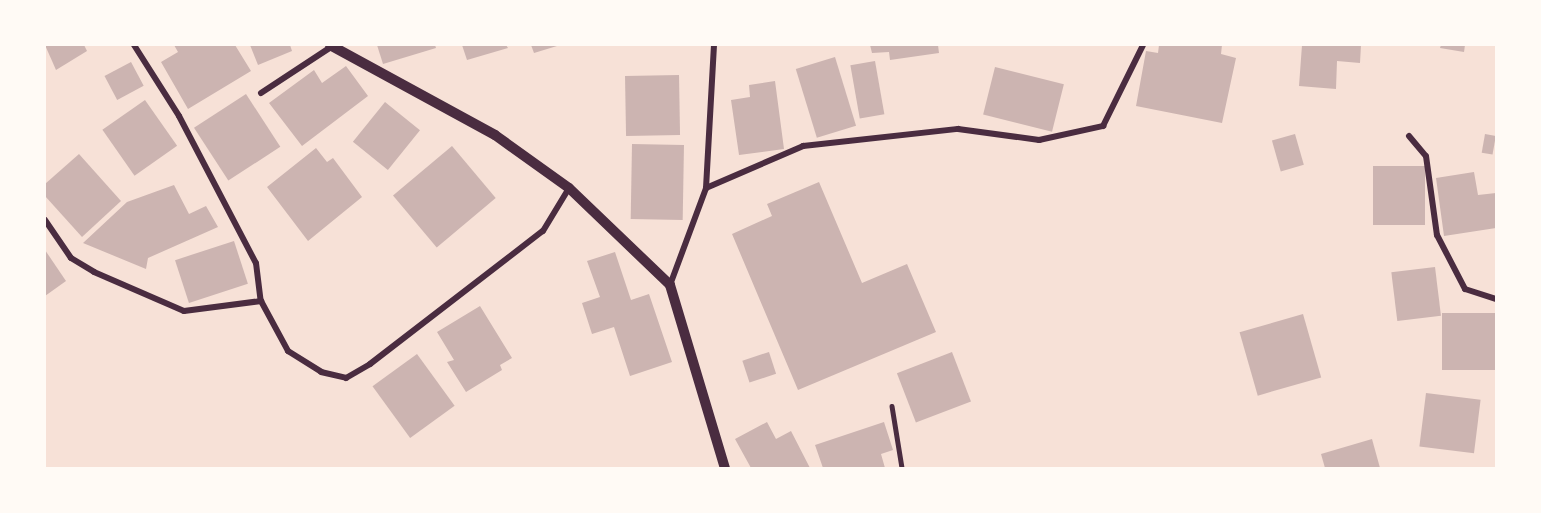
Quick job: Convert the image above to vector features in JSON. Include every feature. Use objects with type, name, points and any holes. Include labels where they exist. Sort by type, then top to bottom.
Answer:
[{"type":"street","points":[[134,45],[179,116],[256,263],[261,301],[288,351],[321,372],[346,378],[370,364],[543,231],[569,188]]},
{"type":"street","points":[[670,285],[706,188],[714,45]]},
{"type":"street","points":[[706,188],[759,162],[803,146],[958,129],[1039,140],[1103,126],[1143,45]]},
{"type":"street","points":[[261,93],[331,46],[495,135],[569,188],[670,285],[725,468]]},
{"type":"street","points":[[1409,136],[1426,156],[1437,235],[1465,289],[1496,299]]},
{"type":"street","points":[[45,220],[71,258],[94,272],[184,311],[261,301]]},
{"type":"lane","points":[[892,406],[902,468]]},
{"type":"building","points":[[45,45],[84,45],[87,51],[56,70]]},
{"type":"building","points":[[174,45],[235,45],[251,71],[188,109],[161,62],[178,52]]},
{"type":"building","points":[[250,45],[290,45],[292,51],[258,65]]},
{"type":"building","points":[[377,45],[435,45],[436,48],[383,64]]},
{"type":"building","points":[[462,45],[506,45],[508,48],[467,60]]},
{"type":"building","points":[[531,45],[557,45],[557,46],[534,53]]},
{"type":"building","points":[[870,45],[938,45],[939,53],[890,60],[889,52],[872,53]]},
{"type":"building","points":[[1159,45],[1222,45],[1221,54],[1236,58],[1222,123],[1136,106],[1146,51],[1158,53]]},
{"type":"building","points":[[1302,45],[1361,45],[1360,63],[1337,61],[1336,89],[1299,86]]},
{"type":"building","points":[[1441,45],[1465,45],[1464,52],[1440,48]]},
{"type":"building","points":[[835,57],[856,126],[817,138],[796,69]]},
{"type":"building","points":[[875,61],[884,114],[860,119],[850,65]]},
{"type":"building","points":[[131,62],[144,86],[117,100],[105,76]]},
{"type":"building","points":[[346,66],[368,96],[302,146],[269,103],[314,70],[322,83]]},
{"type":"building","points":[[995,67],[1064,84],[1052,132],[983,115]]},
{"type":"building","points":[[679,75],[680,135],[626,136],[625,76]]},
{"type":"building","points":[[775,81],[784,149],[739,155],[731,100],[750,97],[749,85]]},
{"type":"building","points":[[246,94],[280,147],[228,181],[194,128]]},
{"type":"building","points":[[145,100],[177,146],[135,176],[102,130]]},
{"type":"building","points":[[385,102],[420,130],[388,170],[353,142]]},
{"type":"building","points":[[1295,134],[1304,165],[1281,171],[1272,141]]},
{"type":"building","points":[[1485,134],[1496,136],[1493,155],[1482,153]]},
{"type":"building","points":[[632,144],[684,145],[683,220],[631,219]]},
{"type":"building","points":[[452,146],[496,198],[437,248],[393,195]]},
{"type":"building","points":[[316,148],[327,162],[333,158],[362,197],[308,241],[267,187]]},
{"type":"building","points":[[79,154],[121,201],[82,237],[45,196],[45,184]]},
{"type":"building","points":[[1373,166],[1425,166],[1425,225],[1373,225]]},
{"type":"building","points":[[1474,172],[1478,195],[1496,193],[1496,228],[1444,236],[1436,178]]},
{"type":"building","points":[[819,182],[862,283],[907,264],[936,332],[798,390],[732,234],[772,216],[767,204]]},
{"type":"building","points":[[174,185],[189,214],[206,206],[218,227],[148,258],[146,269],[83,243],[127,202]]},
{"type":"building","points":[[234,241],[248,284],[189,303],[175,260]]},
{"type":"building","points":[[45,250],[66,281],[45,296]]},
{"type":"building","points":[[615,252],[631,300],[649,294],[672,362],[630,376],[614,327],[592,334],[582,303],[600,297],[587,261]]},
{"type":"building","points":[[1435,267],[1441,316],[1397,321],[1391,272]]},
{"type":"building","points":[[480,306],[512,358],[500,365],[502,370],[466,392],[447,362],[454,360],[437,332]]},
{"type":"building","points":[[1442,313],[1496,313],[1496,370],[1442,370]]},
{"type":"building","points":[[1303,314],[1321,377],[1258,396],[1240,332]]},
{"type":"building","points":[[769,352],[776,374],[749,383],[742,361]]},
{"type":"building","points":[[952,352],[971,401],[916,423],[897,373]]},
{"type":"building","points":[[417,354],[455,406],[410,438],[373,386]]},
{"type":"building","points":[[1426,393],[1481,400],[1474,453],[1419,447]]},
{"type":"building","points":[[767,422],[776,439],[791,431],[810,468],[751,468],[735,439]]},
{"type":"building","points":[[884,422],[893,450],[881,454],[885,468],[823,468],[815,445]]},
{"type":"building","points":[[1372,439],[1380,468],[1325,468],[1321,454]]}]
